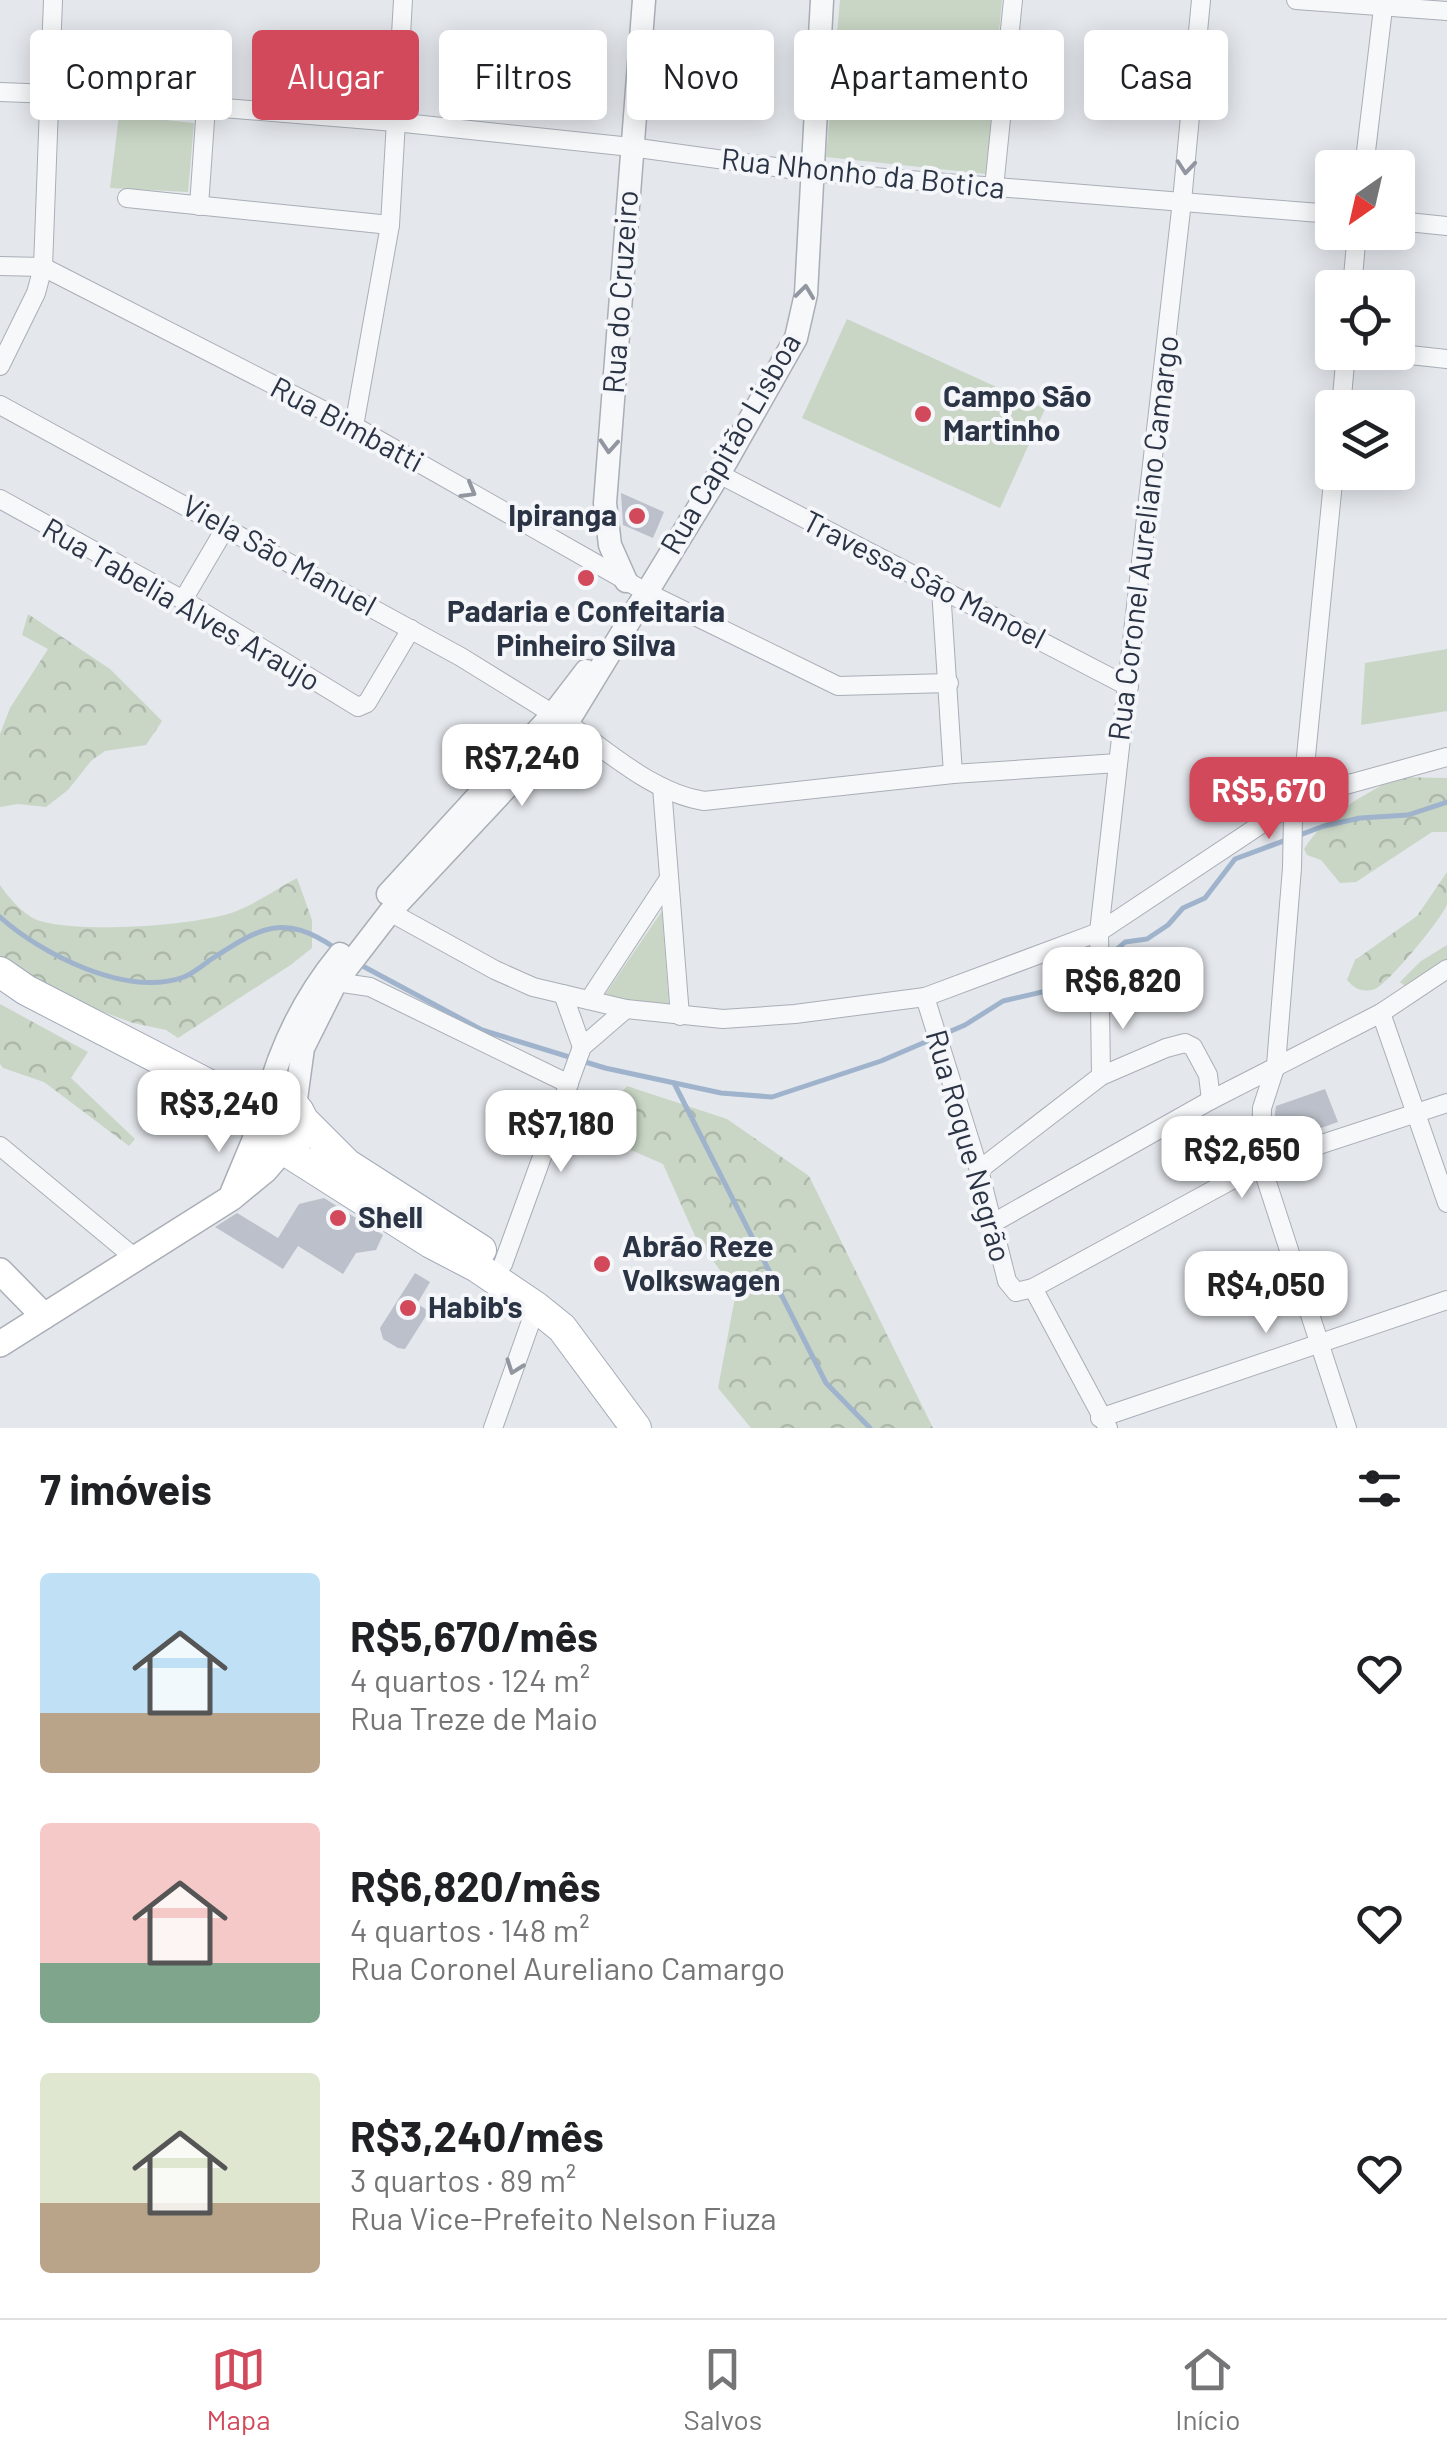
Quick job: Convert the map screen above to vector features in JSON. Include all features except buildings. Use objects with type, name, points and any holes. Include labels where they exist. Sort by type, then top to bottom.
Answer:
[{"type":"main road","points":[[0,972],[26,990],[274,1121],[504,1264],[549,1296],[574,1320],[656,1428]]},
{"type":"main road","points":[[0,992],[29,1010],[274,1121],[431,1243],[476,1267],[562,1328],[636,1428]]},
{"type":"main road","points":[[0,1344],[230,1198],[265,1170],[274,1121]]},
{"type":"main road","points":[[0,1271],[44,1316]]},
{"type":"street","points":[[53,0],[53,30]]},
{"type":"street","points":[[354,426],[390,225],[404,0]]},
{"type":"street","name":"Rua do Cruzeiro","points":[[636,586],[610,545],[605,503],[644,0]]},
{"type":"street","name":"Rua Capitão Lisboa","points":[[361,937],[390,912],[560,718],[599,656],[619,636],[636,586],[719,474],[796,338],[806,294],[822,0]]},
{"type":"street","points":[[994,188],[1013,0]]},
{"type":"street","name":"Rua Coronel Aureliano Camargo","points":[[1101,1076],[1099,932],[1129,687],[1201,0]]},
{"type":"street","points":[[1296,0],[1384,3],[1447,11]]},
{"type":"street","points":[[1366,150],[1384,3]]},
{"type":"street","name":"Rua Nhonho da Botica","points":[[0,92],[30,93]]},
{"type":"street","name":"Rua Nhonho da Botica","points":[[232,108],[632,147],[811,172],[1315,213]]},
{"type":"street","points":[[0,366],[36,293],[43,266],[51,120]]},
{"type":"street","points":[[199,206],[205,120]]},
{"type":"street","points":[[127,198],[390,225]]},
{"type":"street","points":[[1415,223],[1447,226]]},
{"type":"street","points":[[0,266],[43,266]]},
{"type":"street","name":"Rua Bimbatti","points":[[43,266],[354,426],[636,586],[838,686],[948,683]]},
{"type":"street","points":[[1415,356],[1447,359]]},
{"type":"street","name":"Viela São Manuel","points":[[0,405],[411,629],[560,718],[662,787],[686,798],[704,802],[953,774],[1118,764]]},
{"type":"street","name":"Travessa São Manoel","points":[[719,474],[1129,687]]},
{"type":"street","points":[[1332,490],[1302,797],[1293,818],[1276,1066],[1262,1108],[1261,1164],[1346,1428]]},
{"type":"street","name":"Rua Tabelia Alves Araujo","points":[[0,499],[184,600],[352,705],[363,706],[411,629]]},
{"type":"street","points":[[184,600],[226,527]]},
{"type":"street","points":[[941,588],[953,774]]},
{"type":"street","name":"Rua Capitão Lisboa","points":[[274,1121],[302,1048],[339,970],[361,937],[477,794],[560,718]]},
{"type":"street","points":[[390,912],[495,970],[533,986],[626,1009],[723,1019],[924,997],[1099,932],[1302,797],[1447,756]]},
{"type":"street","points":[[662,787],[680,1016]]},
{"type":"street","points":[[590,1000],[668,880]]},
{"type":"street","points":[[993,1223],[1212,1100],[1381,1013],[1447,969]]},
{"type":"street","points":[[339,970],[571,1077]]},
{"type":"street","points":[[563,994],[582,1049]]},
{"type":"street","name":"Rua Roque Negrão","points":[[924,997],[979,1170],[1007,1281],[1025,1290],[1104,1423]]},
{"type":"street","points":[[504,1264],[582,1049],[626,1009]]},
{"type":"street","points":[[1381,1013],[1447,1203]]},
{"type":"street","points":[[979,1170],[1101,1076],[1166,1048],[1185,1043],[1194,1048],[1202,1059],[1212,1100]]},
{"type":"street","points":[[1025,1290],[1261,1164],[1447,1103]]},
{"type":"street","points":[[0,1146],[135,1258]]},
{"type":"street","points":[[1104,1423],[1447,1300]]},
{"type":"street","points":[[493,1428],[536,1307]]},
{"type":"green space","points":[[840,0],[1002,0],[999,30],[837,30]]},
{"type":"green space","points":[[118,120],[194,123],[188,192],[110,188]]},
{"type":"green space","points":[[829,120],[991,120],[986,174],[826,157]]},
{"type":"green space","name":"Campo São Martinho","points":[[847,319],[1045,409],[1000,508],[802,418]]},
{"type":"green space","points":[[28,614],[110,669],[162,721],[146,745],[105,751],[91,761],[68,790],[46,807],[0,807],[0,734],[10,708],[48,649],[22,635]]},
{"type":"green space","points":[[1447,649],[1447,711],[1361,725],[1365,663]]},
{"type":"green space","points":[[1397,777],[1447,778],[1447,832],[1432,832],[1356,882],[1340,883],[1321,860],[1307,855],[1304,849],[1334,816]]},
{"type":"green space","points":[[1447,872],[1447,904],[1414,950],[1375,989],[1353,986],[1347,980],[1355,960],[1417,916]]},
{"type":"green space","points":[[297,878],[312,920],[312,948],[178,1038],[166,1030],[133,1023],[55,994],[0,958],[0,885],[23,911],[40,921],[80,927],[130,927],[202,920],[230,913]]},
{"type":"green space","points":[[662,911],[669,1008],[604,996]]},
{"type":"green space","points":[[1447,945],[1447,961],[1406,987],[1400,982],[1421,961]]},
{"type":"green space","points":[[0,1004],[88,1052],[71,1078],[135,1139],[129,1146],[44,1082],[3,1068]]},
{"type":"green space","points":[[627,1086],[727,1119],[809,1176],[933,1428],[751,1428],[718,1388],[736,1292],[695,1236],[663,1164],[587,1131]]},
{"type":"waterway","points":[[1105,960],[1125,942],[1147,939],[1168,925],[1183,908],[1205,898],[1235,859],[1324,826],[1360,818],[1408,815],[1447,802]]},
{"type":"waterway","points":[[0,917],[61,958],[137,982],[184,977],[243,940],[271,928],[300,930],[335,948]]},
{"type":"waterway","points":[[357,963],[482,1030],[605,1068],[721,1093],[772,1097],[881,1061],[965,1025],[1003,1001],[1081,983],[1093,971]]},
{"type":"waterway","points":[[674,1083],[826,1383],[870,1428]]},
{"type":"place","name":"Campo São Martinho","points":[[923,414]]},
{"type":"place","name":"Ipiranga","points":[[637,516]]},
{"type":"place","name":"Padaria e Confeitaria Pinheiro Silva","points":[[586,578]]},
{"type":"place","name":"Shell","points":[[338,1218]]},
{"type":"place","name":"Abrão Reze Volkswagen","points":[[602,1264]]},
{"type":"place","name":"Habib's","points":[[408,1308]]}]
